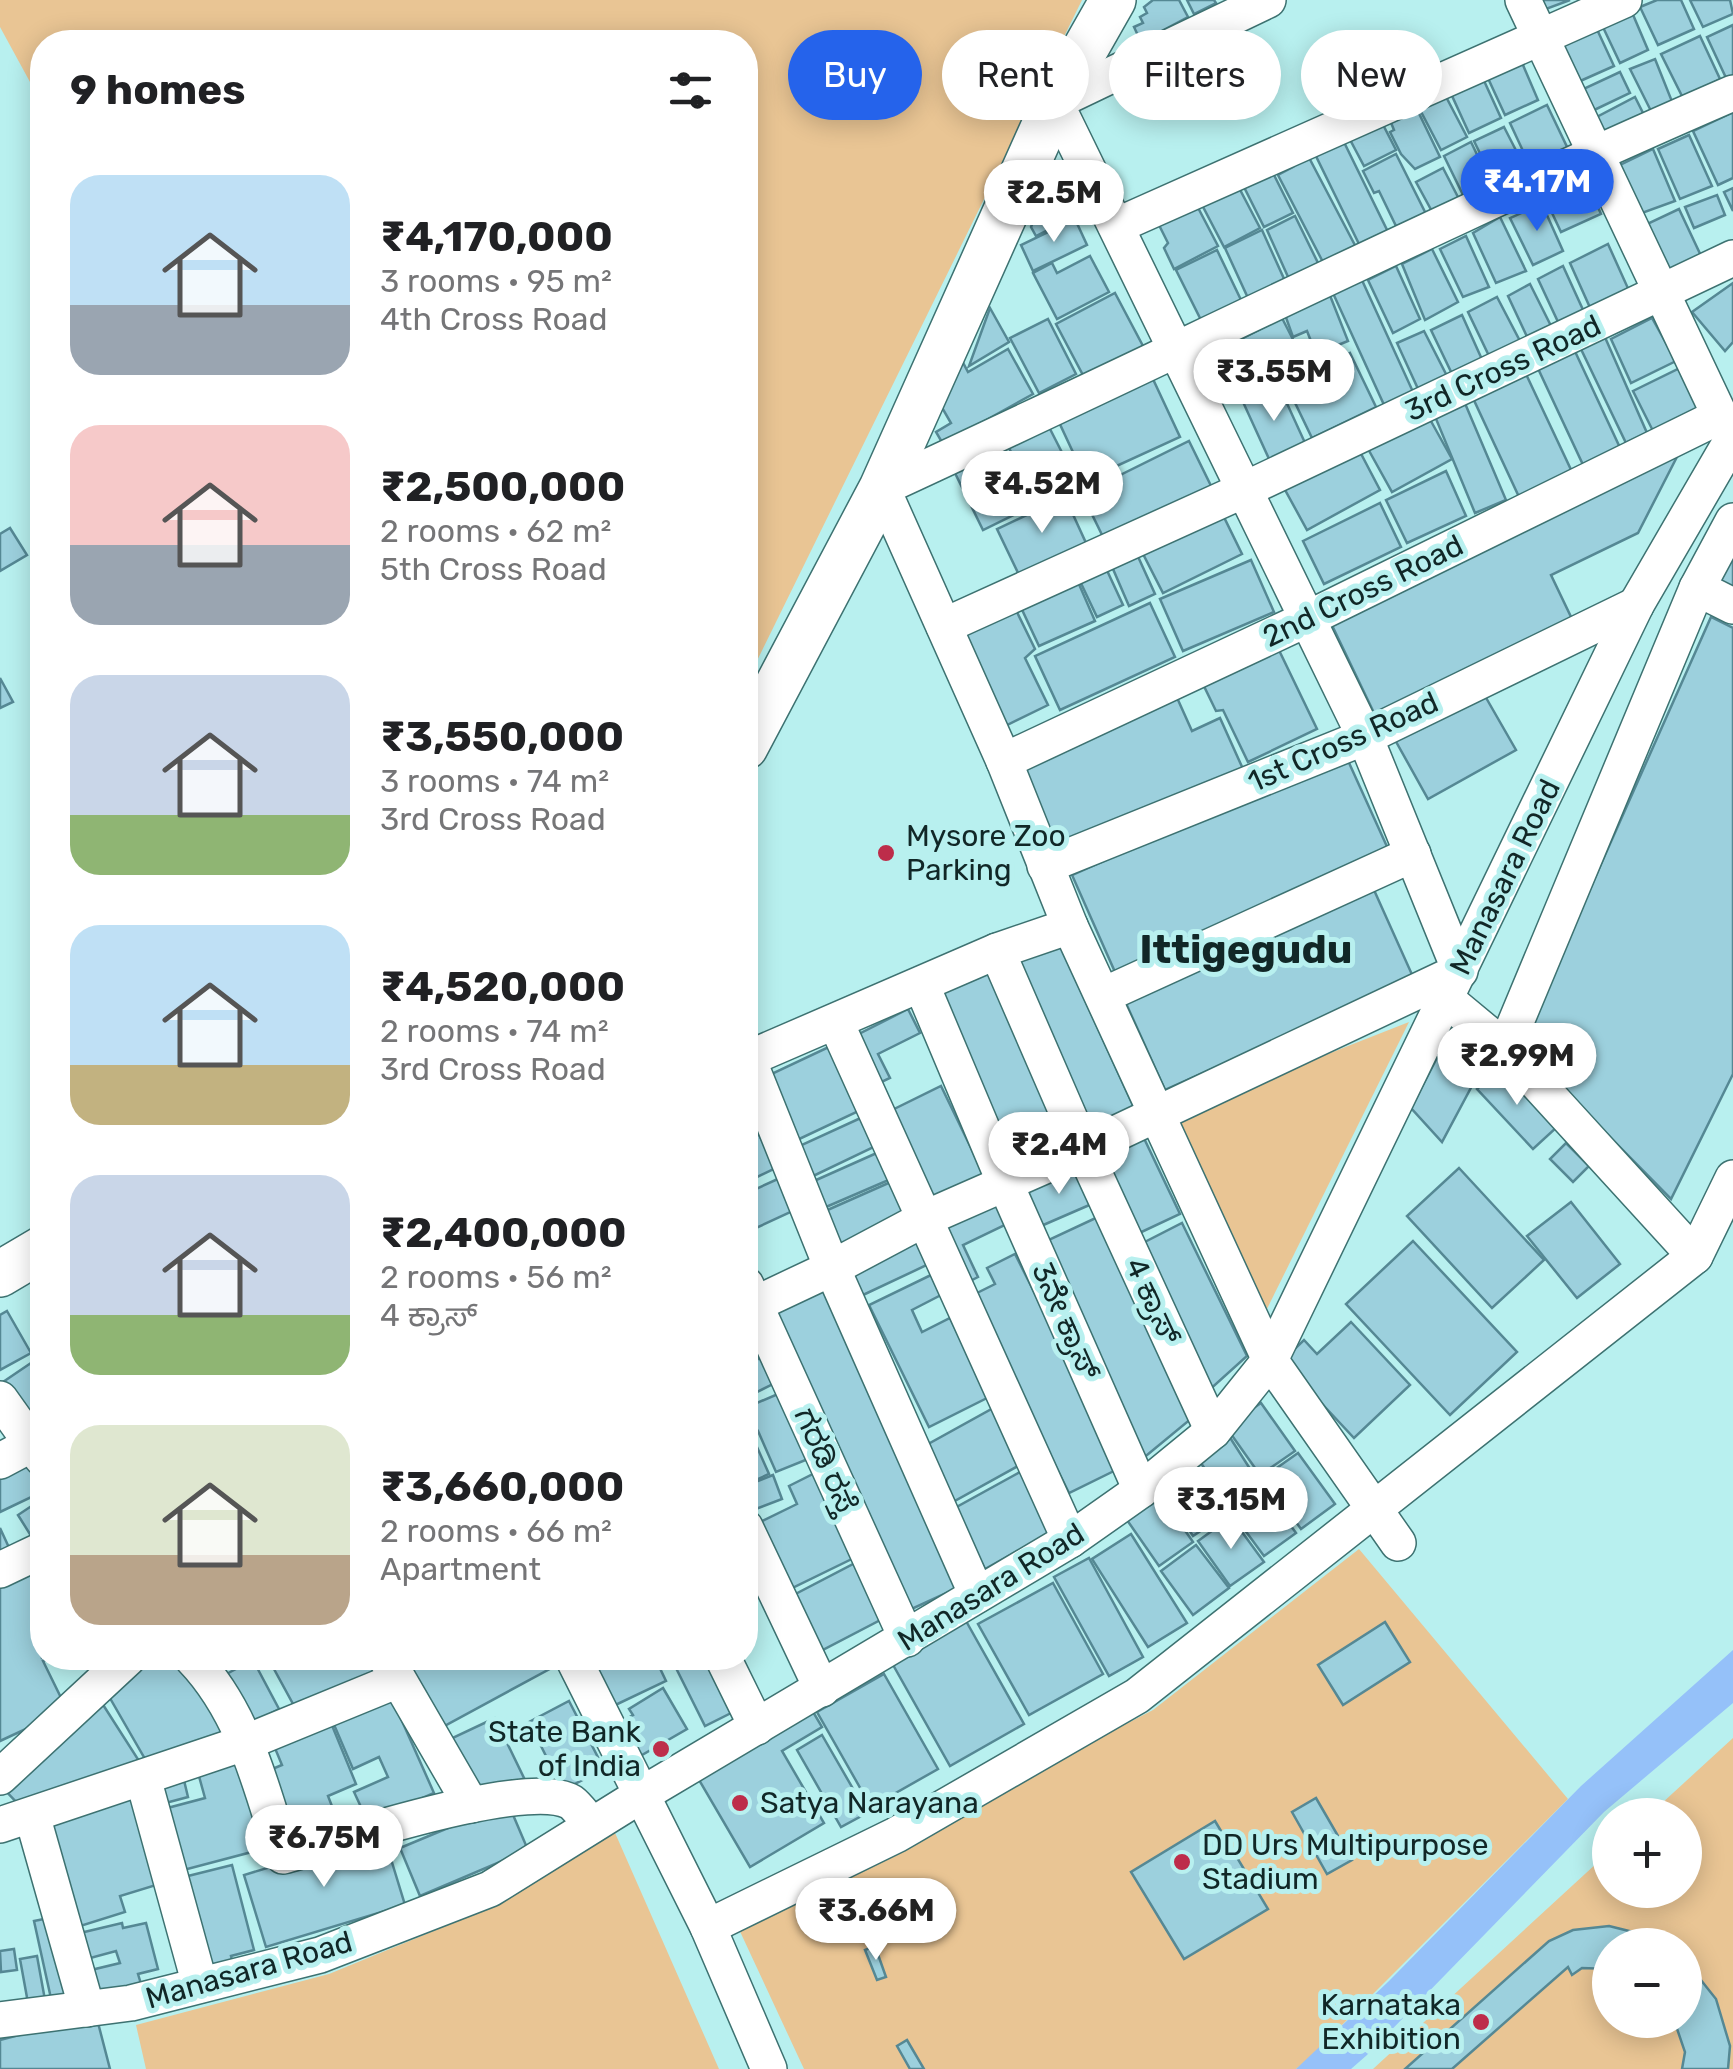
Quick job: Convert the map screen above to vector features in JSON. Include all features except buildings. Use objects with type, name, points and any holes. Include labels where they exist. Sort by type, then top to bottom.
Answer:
[{"type":"main road","points":[[1089,43],[1114,0]]},
{"type":"main road","points":[[758,722],[882,488],[1047,120]]},
{"type":"main road","points":[[0,1274],[30,1256]]},
{"type":"street","points":[[1089,86],[1268,0]]},
{"type":"street","points":[[1523,0],[1729,428]]},
{"type":"street","points":[[1116,226],[1624,0]]},
{"type":"street","points":[[1398,1542],[1270,1360],[1070,926],[1004,761],[882,488],[1595,153],[1733,93]]},
{"type":"street","points":[[1064,120],[1364,737],[1413,854],[1453,985],[1695,1256]]},
{"type":"street","name":"3rd Cross Road","points":[[944,626],[1246,490],[1733,258]]},
{"type":"street","name":"Manasara Road","points":[[0,2020],[131,2003],[320,1955],[490,1889],[1070,1540],[1213,1432],[1270,1360],[1636,605],[1729,428]]},
{"type":"street","name":"2nd Cross Road","points":[[1004,761],[1729,428]]},
{"type":"street","points":[[1506,1048],[1697,588],[1733,521]]},
{"type":"street","points":[[1697,588],[1733,606]]},
{"type":"street","name":"1st Cross Road","points":[[1045,866],[1364,737],[1636,605]]},
{"type":"street","points":[[1104,995],[1413,854]]},
{"type":"street","points":[[758,1055],[997,951],[1070,926]]},
{"type":"street","name":"4 ಕ್ರಾಸ್","points":[[997,951],[1213,1432]]},
{"type":"street","points":[[758,1294],[832,1268],[926,1218],[1453,985]]},
{"type":"street","name":"3ನೆೇ ಕ್ರಾಸ್","points":[[922,986],[1141,1490]]},
{"type":"street","points":[[836,1023],[1070,1540]]},
{"type":"street","points":[[758,1089],[832,1268],[978,1595]]},
{"type":"street","points":[[708,1927],[896,1835],[1138,1696],[1695,1256],[1733,1178]]},
{"type":"street","name":"ಗರಡಿ ರಸ್ತೆ","points":[[758,1319],[907,1639]]},
{"type":"street","points":[[0,1399],[30,1440]]},
{"type":"street","points":[[0,1462],[30,1453]]},
{"type":"street","points":[[758,1554],[822,1689]]},
{"type":"street","points":[[0,1570],[30,1556]]},
{"type":"street","points":[[0,1777],[115,1670]]},
{"type":"street","points":[[203,1670],[247,1742],[283,1856],[472,1805],[534,1795],[571,1802],[592,1825]]},
{"type":"street","points":[[87,2009],[16,1820],[247,1742],[390,1670]]},
{"type":"street","points":[[393,1670],[472,1805]]},
{"type":"street","points":[[579,1670],[708,1927],[769,2069]]},
{"type":"street","points":[[729,1670],[757,1727]]},
{"type":"street","points":[[143,1778],[200,1985]]},
{"type":"shaded area","points":[[0,0],[1082,0],[1067,30],[942,30],[942,120],[1023,120],[758,659],[758,30],[30,30],[30,82],[0,27]]},
{"type":"shaded area","points":[[1409,1022],[1262,1319],[1168,1117]]},
{"type":"shaded area","name":"DD Urs Multipurpose Stadium","points":[[1359,1549],[1568,1799],[1306,2061],[1296,2069],[804,2069],[737,1925],[1153,1710]]},
{"type":"shaded area","points":[[1733,1738],[1733,2069],[1373,2069],[1592,1868],[1592,1908],[1702,1908],[1702,1798],[1668,1798]]},
{"type":"shaded area","points":[[612,1826],[719,2069],[146,2069],[136,2025],[329,1974],[487,1909]]},
{"type":"water","points":[[1733,1650],[1733,1703],[1621,1798],[1592,1798],[1592,1824],[1367,2055],[1351,2069],[1296,2069],[1389,1981],[1581,1786]]},
{"type":"place","name":"Mysore Zoo Parking","points":[[886,853]]},
{"type":"place","name":"State Bank of India","points":[[661,1749]]},
{"type":"place","name":"Satya Narayana","points":[[740,1803]]},
{"type":"place","name":"DD Urs Multipurpose Stadium","points":[[1182,1862]]},
{"type":"place","name":"Karnataka Exhibition","points":[[1481,2022]]},
{"type":"district","name":"Ittigegudu","points":[[1246,949]]}]
